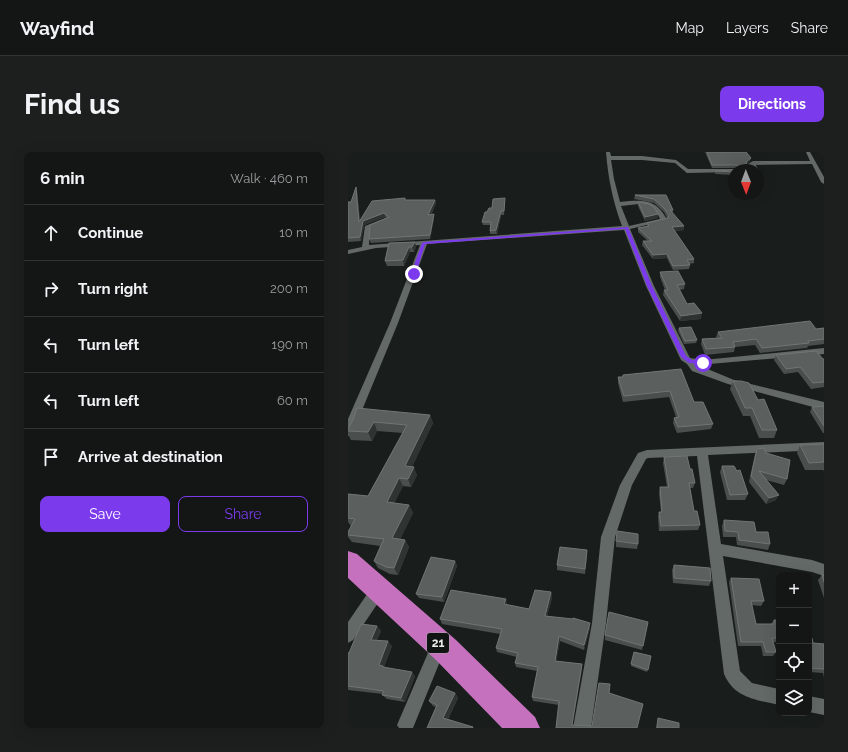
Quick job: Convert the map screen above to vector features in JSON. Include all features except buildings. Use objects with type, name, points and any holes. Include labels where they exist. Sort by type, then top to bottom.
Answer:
[{"type":"highway","name":"21","points":[[348,562],[439,644],[524,728]]},
{"type":"street","points":[[808,152],[824,182]]},
{"type":"street","points":[[728,170],[687,171],[676,162],[608,155],[611,179],[617,204],[626,228],[650,286],[684,357],[696,369],[731,382],[824,406]]},
{"type":"street","points":[[753,164],[813,162]]},
{"type":"street","points":[[348,252],[365,248],[626,228],[664,220],[659,210],[651,204],[617,204]]},
{"type":"street","points":[[365,248],[367,227],[386,220]]},
{"type":"street","points":[[348,432],[391,329],[424,243]]},
{"type":"street","points":[[690,362],[708,362],[824,352]]},
{"type":"street","points":[[582,728],[599,623],[608,537],[626,485],[642,456],[647,454],[824,446]]},
{"type":"street","points":[[702,452],[732,674],[736,681],[745,689],[776,696]]},
{"type":"street","points":[[716,549],[812,566],[824,570]]},
{"type":"street","points":[[348,635],[379,589]]},
{"type":"street","points":[[406,725],[439,644]]},
{"type":"street","points":[[812,705],[824,707]]},
{"type":"route","points":[[414,274],[424,243],[626,228],[650,286],[684,357],[690,362],[703,363]]}]
